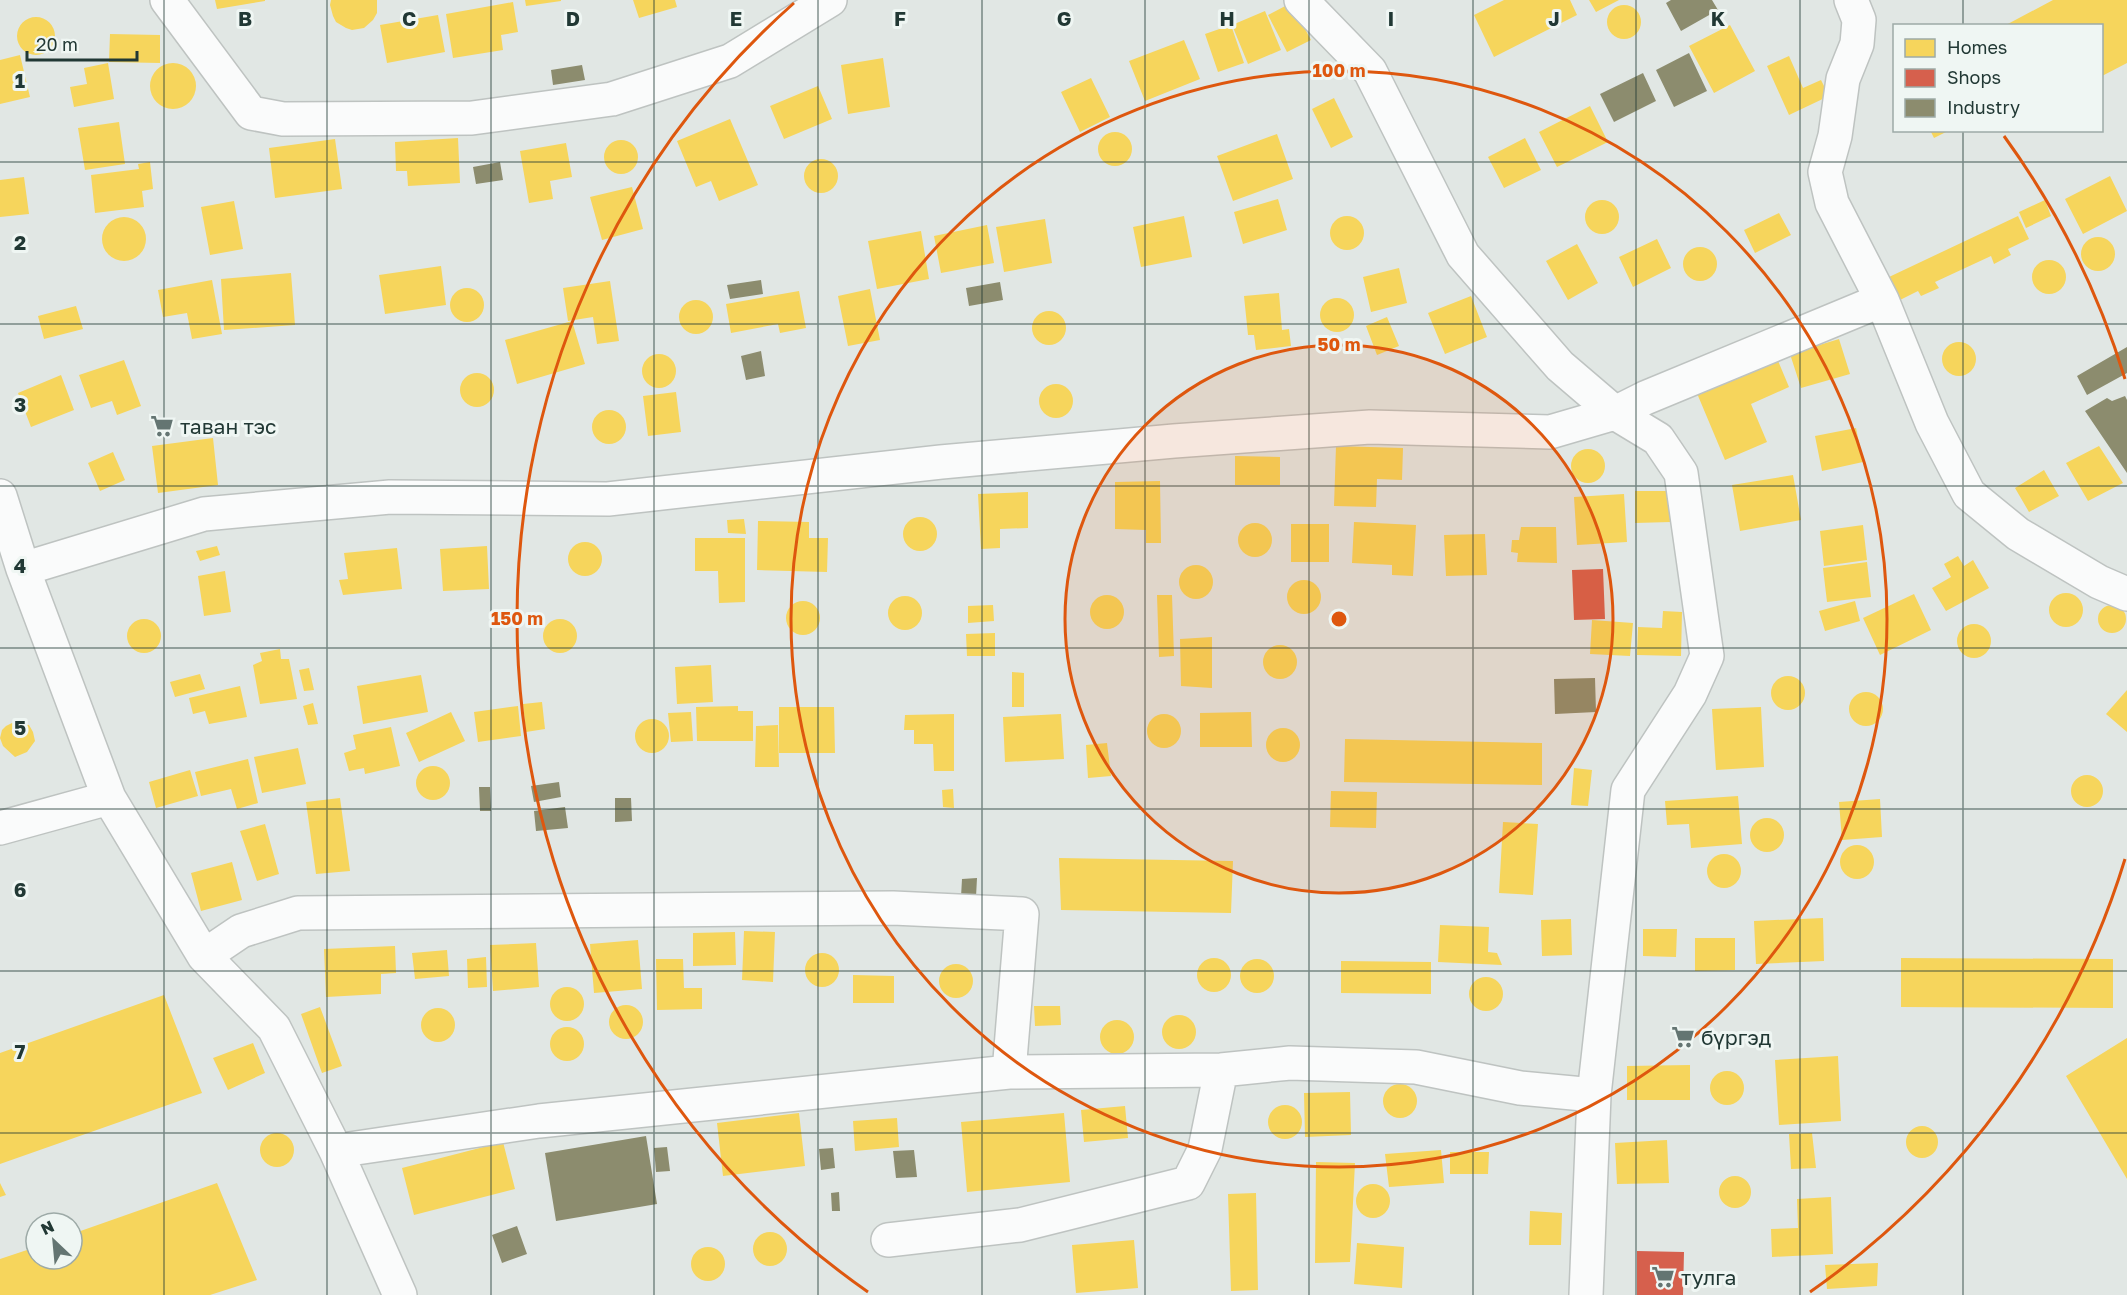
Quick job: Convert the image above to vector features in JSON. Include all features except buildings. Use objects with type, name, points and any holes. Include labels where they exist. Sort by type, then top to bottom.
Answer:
[{"type":"street","points":[[167,0],[250,113],[283,119],[472,118],[612,99],[730,61],[830,0]]},
{"type":"street","points":[[1300,0],[1370,71],[1463,255],[1560,366],[1616,413],[1658,439],[1681,473],[1707,656],[1690,694],[1628,790],[1594,1095],[1586,1295]]},
{"type":"street","points":[[1851,0],[1859,20],[1857,44],[1843,79],[1835,136],[1825,172],[1832,203],[1882,300],[1932,423],[1970,494],[2018,534],[2099,582],[2127,594]]},
{"type":"street","points":[[23,569],[204,514],[390,497],[608,499],[941,462],[1174,441],[1370,427],[1550,432],[1616,413],[1645,398],[1882,300]]},
{"type":"street","points":[[0,496],[23,569],[109,798],[204,956],[274,1028],[336,1151],[400,1295]]},
{"type":"street","points":[[0,828],[109,798]]},
{"type":"street","points":[[204,956],[241,931],[298,913],[893,908],[1022,914],[1010,1072]]},
{"type":"street","points":[[336,1151],[539,1121],[1010,1072],[1221,1070],[1290,1063],[1416,1067],[1521,1088],[1594,1095]]},
{"type":"street","points":[[888,1240],[1020,1226],[1188,1183],[1205,1149],[1221,1070]]},
{"type":"place","name":"таван тэс","points":[[162,426]]},
{"type":"place","name":"бүргэд","points":[[1683,1037]]},
{"type":"place","name":"тулга","points":[[1663,1277]]}]
